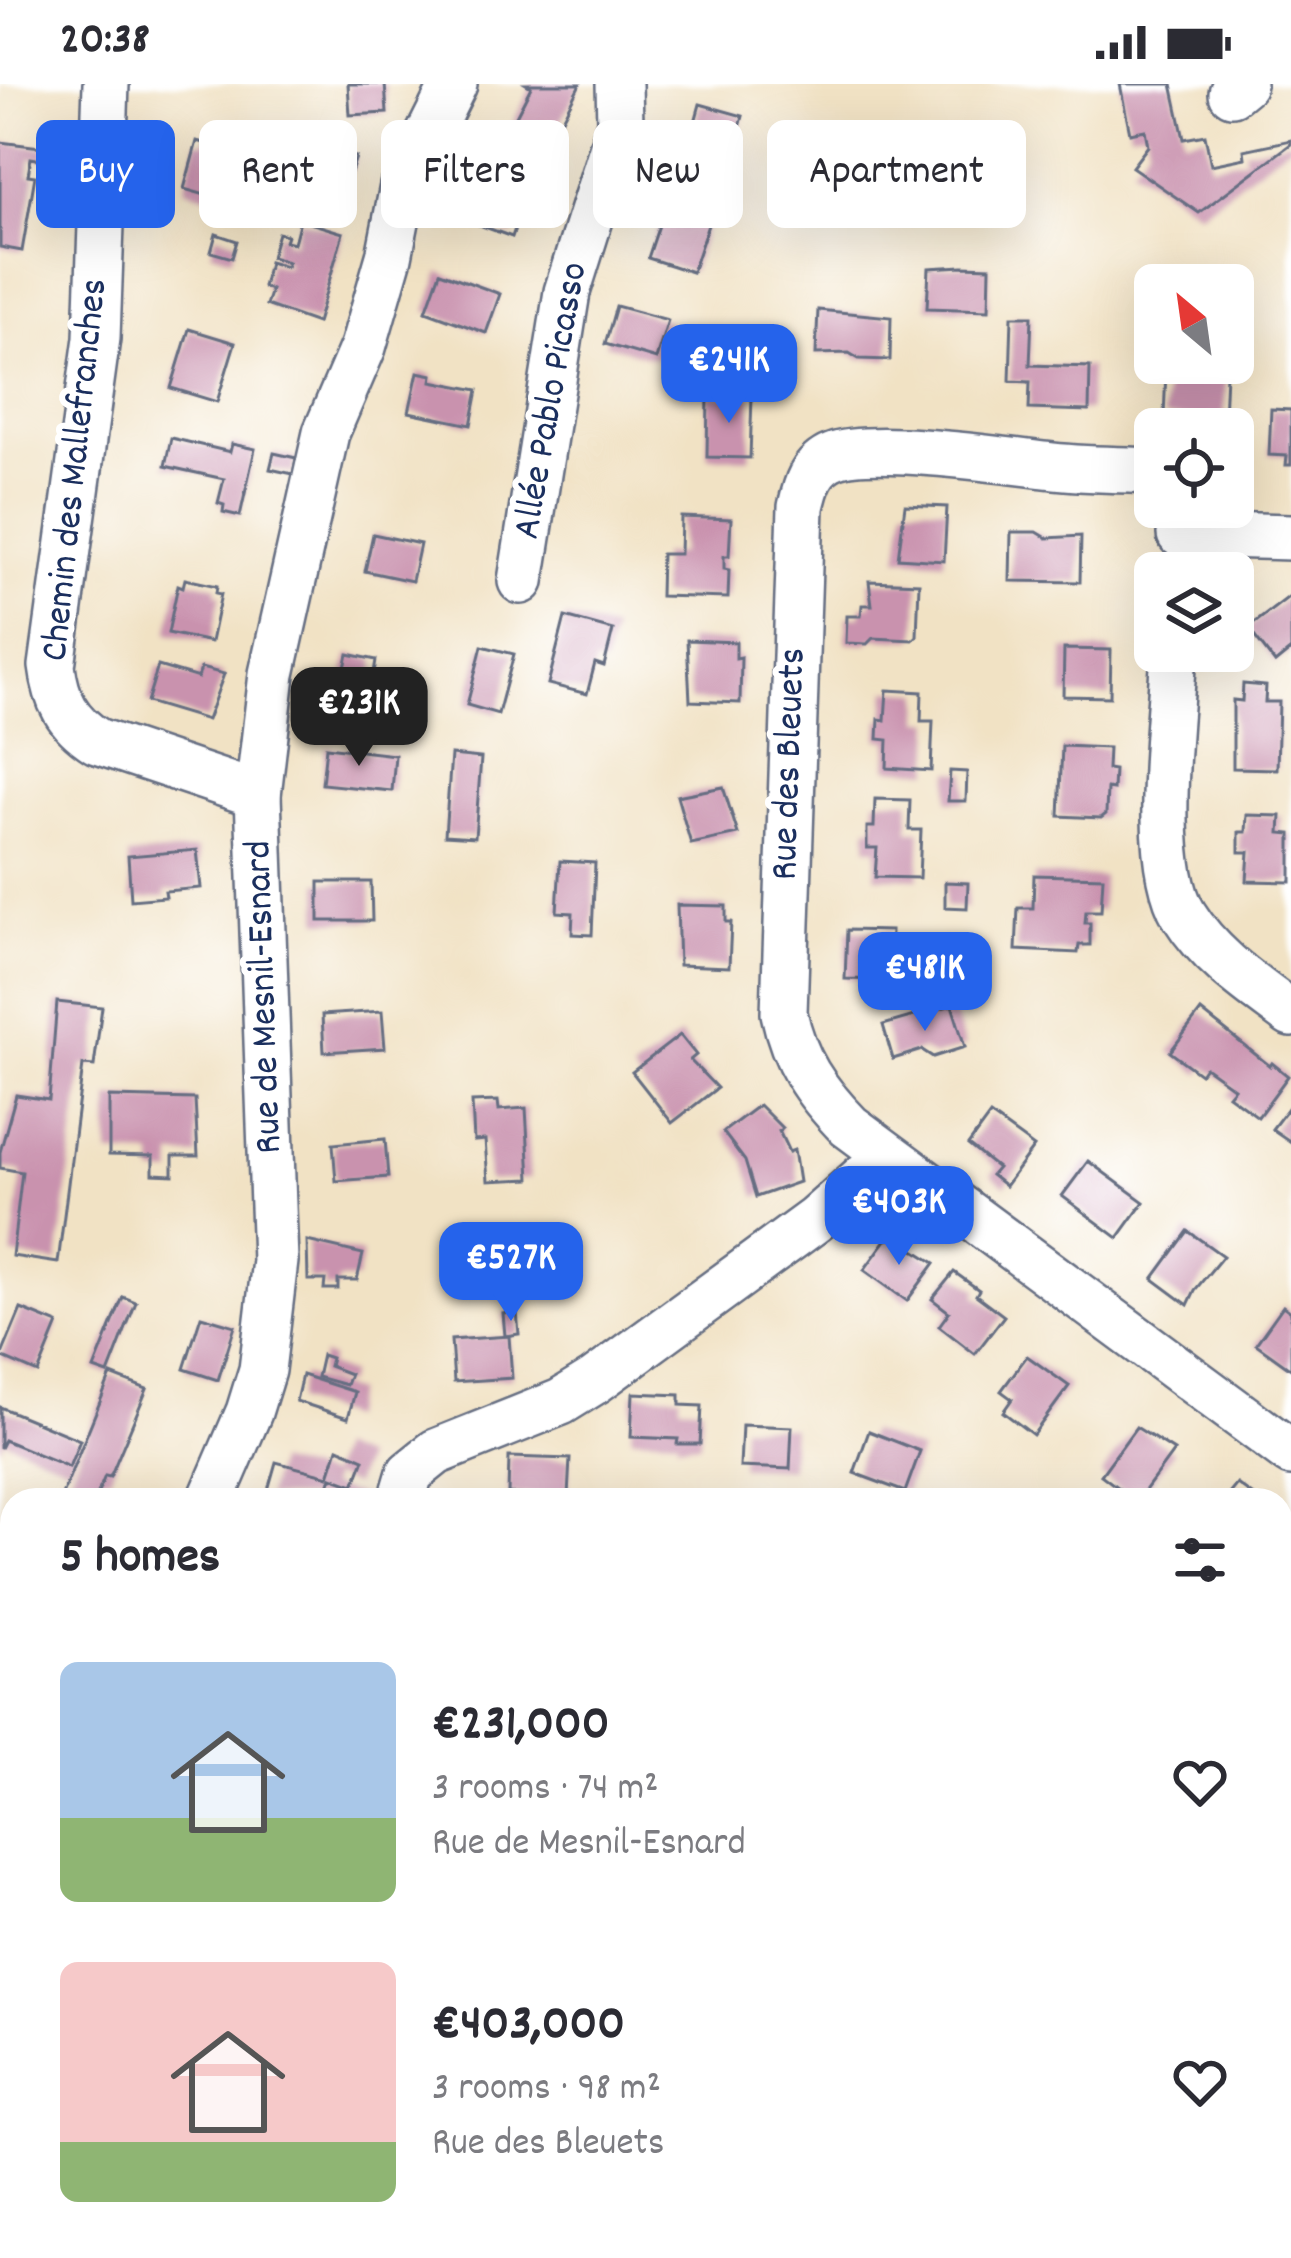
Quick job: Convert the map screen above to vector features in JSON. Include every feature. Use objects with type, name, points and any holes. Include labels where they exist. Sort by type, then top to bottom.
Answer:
[{"type":"street","name":"Chemin des Mallefranches","points":[[106,84],[97,338],[52,666],[55,693],[80,730],[98,741],[258,795]]},
{"type":"street","name":"Rue de Mesnil-Esnard","points":[[216,1488],[262,1370],[275,1261],[258,795],[272,674],[326,433],[363,346],[403,186],[454,84]]},
{"type":"street","name":"Allée Pablo Picasso","points":[[520,581],[567,292],[620,124],[619,84]]},
{"type":"street","name":"Rue des Bleuets","points":[[1134,470],[1048,466],[991,456],[852,452],[827,459],[814,469],[806,484],[798,578],[784,1013],[804,1074],[850,1126],[1291,1453]]},
{"type":"street","points":[[1181,538],[1291,537]]},
{"type":"street","points":[[1173,672],[1166,842],[1173,890],[1183,913],[1219,957],[1291,1015]]},
{"type":"street","points":[[405,1488],[410,1472],[436,1452],[562,1402],[595,1382],[815,1220],[887,1156]]},
{"type":"building","points":[[348,84],[385,84],[387,113],[350,115]]},
{"type":"building","points":[[526,84],[580,84],[561,120],[514,120],[531,87]]},
{"type":"building","points":[[1120,84],[1172,84],[1184,139],[1205,135],[1211,165],[1245,158],[1244,150],[1291,140],[1291,144],[1199,213],[1132,167],[1148,146],[1145,130],[1130,133]]},
{"type":"building","points":[[700,104],[743,116],[742,120],[696,120]]},
{"type":"building","points":[[0,142],[36,146],[28,175],[35,176],[22,251],[0,247]]},
{"type":"building","points":[[199,142],[199,193],[184,189]]},
{"type":"building","points":[[298,228],[343,233],[317,323],[266,305],[271,290],[263,287],[269,262],[286,267],[288,262],[271,257],[278,233],[294,243]]},
{"type":"building","points":[[487,228],[515,228],[512,237]]},
{"type":"building","points":[[658,228],[707,228],[692,272],[648,258]]},
{"type":"building","points":[[216,234],[237,241],[232,258],[211,252]]},
{"type":"building","points":[[990,267],[989,310],[927,308],[929,268]]},
{"type":"building","points":[[440,272],[500,294],[486,333],[426,311]]},
{"type":"building","points":[[616,306],[668,320],[656,359],[605,344]]},
{"type":"building","points":[[818,310],[891,317],[890,360],[859,359],[849,353],[816,354]]},
{"type":"building","points":[[1012,316],[1032,316],[1030,365],[1090,367],[1089,411],[1029,409],[1030,382],[1010,381]]},
{"type":"building","points":[[189,329],[235,343],[217,402],[171,388]]},
{"type":"building","points":[[418,372],[433,375],[432,381],[478,390],[471,425],[409,412]]},
{"type":"building","points":[[1165,384],[1226,384],[1224,408],[1164,408]]},
{"type":"building","points":[[708,395],[752,396],[750,458],[707,457]]},
{"type":"building","points":[[1271,409],[1291,410],[1291,465],[1286,465],[1287,456],[1269,455]]},
{"type":"building","points":[[171,438],[230,452],[232,444],[255,449],[240,516],[223,512],[224,505],[218,503],[224,479],[165,466]]},
{"type":"building","points":[[274,453],[296,458],[293,474],[270,469]]},
{"type":"building","points":[[905,505],[947,507],[944,561],[898,558]]},
{"type":"building","points":[[681,517],[731,519],[729,556],[724,556],[724,569],[729,570],[728,598],[660,596],[661,554],[680,554]]},
{"type":"building","points":[[1011,532],[1037,532],[1047,538],[1081,536],[1080,582],[1010,581]]},
{"type":"building","points":[[373,534],[420,544],[412,581],[365,571]]},
{"type":"building","points":[[185,579],[217,586],[216,593],[221,594],[211,642],[168,633],[178,585],[183,587]]},
{"type":"building","points":[[869,581],[919,583],[913,640],[873,638],[867,644],[846,643],[847,616],[861,616],[862,605],[872,605]]},
{"type":"building","points":[[1291,595],[1291,650],[1275,663],[1254,636],[1254,623]]},
{"type":"building","points":[[565,617],[613,630],[604,666],[595,663],[587,694],[548,684]]},
{"type":"building","points":[[687,640],[736,642],[736,658],[741,657],[740,703],[690,701]]},
{"type":"building","points":[[482,646],[514,654],[498,714],[467,705]]},
{"type":"building","points":[[1064,649],[1111,650],[1110,697],[1063,696]]},
{"type":"building","points":[[348,654],[376,660],[373,679],[344,673]]},
{"type":"building","points":[[158,666],[198,678],[201,668],[224,674],[207,720],[147,702]]},
{"type":"building","points":[[1243,684],[1266,686],[1265,702],[1279,702],[1277,769],[1233,768],[1233,700],[1242,701]]},
{"type":"building","points":[[887,690],[922,692],[921,721],[933,721],[931,771],[887,768],[888,740],[878,739]]},
{"type":"building","points":[[1062,746],[1108,748],[1113,790],[1107,789],[1106,814],[1101,818],[1059,816]]},
{"type":"building","points":[[326,747],[395,755],[392,791],[322,784]]},
{"type":"building","points":[[451,755],[481,758],[475,837],[445,835]]},
{"type":"building","points":[[950,771],[967,772],[966,801],[948,801]]},
{"type":"building","points":[[723,787],[738,834],[691,844],[677,796]]},
{"type":"building","points":[[875,799],[910,800],[909,830],[921,830],[919,878],[875,877],[877,848],[867,848],[867,827],[874,827]]},
{"type":"building","points":[[1247,815],[1281,816],[1280,833],[1291,834],[1291,882],[1247,881],[1249,852],[1239,852],[1239,832],[1246,832]]},
{"type":"building","points":[[197,850],[201,888],[131,900],[128,856]]},
{"type":"building","points":[[560,861],[595,863],[592,935],[572,934],[573,913],[557,912]]},
{"type":"building","points":[[1034,875],[1103,877],[1101,911],[1086,911],[1090,945],[1079,945],[1078,953],[1016,950],[1018,908],[1033,908]]},
{"type":"building","points":[[319,882],[371,882],[372,921],[319,921]]},
{"type":"building","points":[[945,882],[968,883],[967,908],[945,907]]},
{"type":"building","points":[[677,905],[726,906],[726,922],[731,922],[729,967],[679,965]]},
{"type":"building","points":[[847,930],[891,931],[889,980],[845,979]]},
{"type":"building","points":[[57,1002],[102,1007],[94,1066],[83,1065],[58,1263],[12,1256],[22,1172],[0,1168],[16,1095],[49,1100]]},
{"type":"building","points":[[952,1005],[965,1047],[933,1057],[922,1050],[893,1059],[883,1025]]},
{"type":"building","points":[[382,1011],[385,1048],[324,1052],[322,1015]]},
{"type":"building","points":[[1201,1011],[1288,1076],[1258,1117],[1228,1095],[1234,1088],[1205,1067],[1200,1074],[1170,1052]]},
{"type":"building","points":[[680,1035],[696,1055],[690,1060],[717,1088],[672,1123],[632,1072]]},
{"type":"building","points":[[109,1097],[195,1099],[198,1156],[173,1156],[173,1175],[153,1174],[153,1156],[109,1155]]},
{"type":"building","points":[[498,1101],[499,1110],[526,1108],[530,1179],[488,1181],[485,1140],[474,1141],[472,1102]]},
{"type":"building","points":[[1291,1104],[1291,1142],[1272,1129]]},
{"type":"building","points":[[759,1105],[782,1128],[779,1131],[789,1152],[794,1150],[799,1182],[756,1197],[745,1161],[723,1132]]},
{"type":"building","points":[[990,1115],[1034,1147],[1005,1186],[991,1175],[997,1168],[968,1145]]},
{"type":"building","points":[[385,1139],[388,1177],[336,1181],[333,1144]]},
{"type":"building","points":[[1088,1161],[1144,1202],[1118,1238],[1062,1196]]},
{"type":"building","points":[[1188,1231],[1223,1256],[1188,1305],[1153,1279]]},
{"type":"building","points":[[895,1238],[935,1263],[907,1301],[864,1270],[886,1240]]},
{"type":"building","points":[[455,1239],[485,1241],[484,1258],[454,1256]]},
{"type":"building","points":[[307,1241],[363,1254],[357,1280],[338,1280],[338,1289],[324,1289],[325,1280],[308,1280]]},
{"type":"building","points":[[954,1272],[1004,1316],[975,1354],[939,1326],[949,1312],[932,1299]]},
{"type":"building","points":[[123,1297],[136,1302],[108,1374],[94,1369]]},
{"type":"building","points":[[1283,1306],[1291,1312],[1291,1369],[1256,1344]]},
{"type":"building","points":[[21,1309],[58,1324],[38,1373],[1,1357]]},
{"type":"building","points":[[517,1312],[519,1334],[505,1336],[503,1313]]},
{"type":"building","points":[[201,1316],[235,1326],[218,1380],[184,1369]]},
{"type":"building","points":[[509,1336],[512,1378],[454,1382],[451,1340]]},
{"type":"building","points":[[322,1355],[331,1358],[329,1366],[350,1374],[346,1385],[317,1377]]},
{"type":"building","points":[[1027,1356],[1069,1386],[1033,1435],[1003,1412],[1012,1399],[1001,1391]]},
{"type":"building","points":[[111,1375],[147,1389],[110,1477],[105,1476],[100,1488],[65,1488]]},
{"type":"building","points":[[302,1375],[355,1392],[348,1418],[296,1401]]},
{"type":"building","points":[[633,1393],[680,1395],[680,1405],[702,1406],[700,1444],[631,1437]]},
{"type":"building","points":[[0,1407],[80,1440],[69,1467],[4,1440],[0,1448]]},
{"type":"building","points":[[742,1425],[792,1427],[790,1469],[740,1467]]},
{"type":"building","points":[[1136,1427],[1174,1451],[1147,1488],[1118,1488],[1101,1475]]},
{"type":"building","points":[[869,1431],[920,1451],[906,1488],[854,1473]]},
{"type":"building","points":[[338,1448],[364,1459],[354,1485],[332,1477],[329,1486],[336,1488],[269,1488],[276,1462],[329,1476]]},
{"type":"building","points":[[509,1457],[570,1459],[568,1488],[508,1488]]}]
